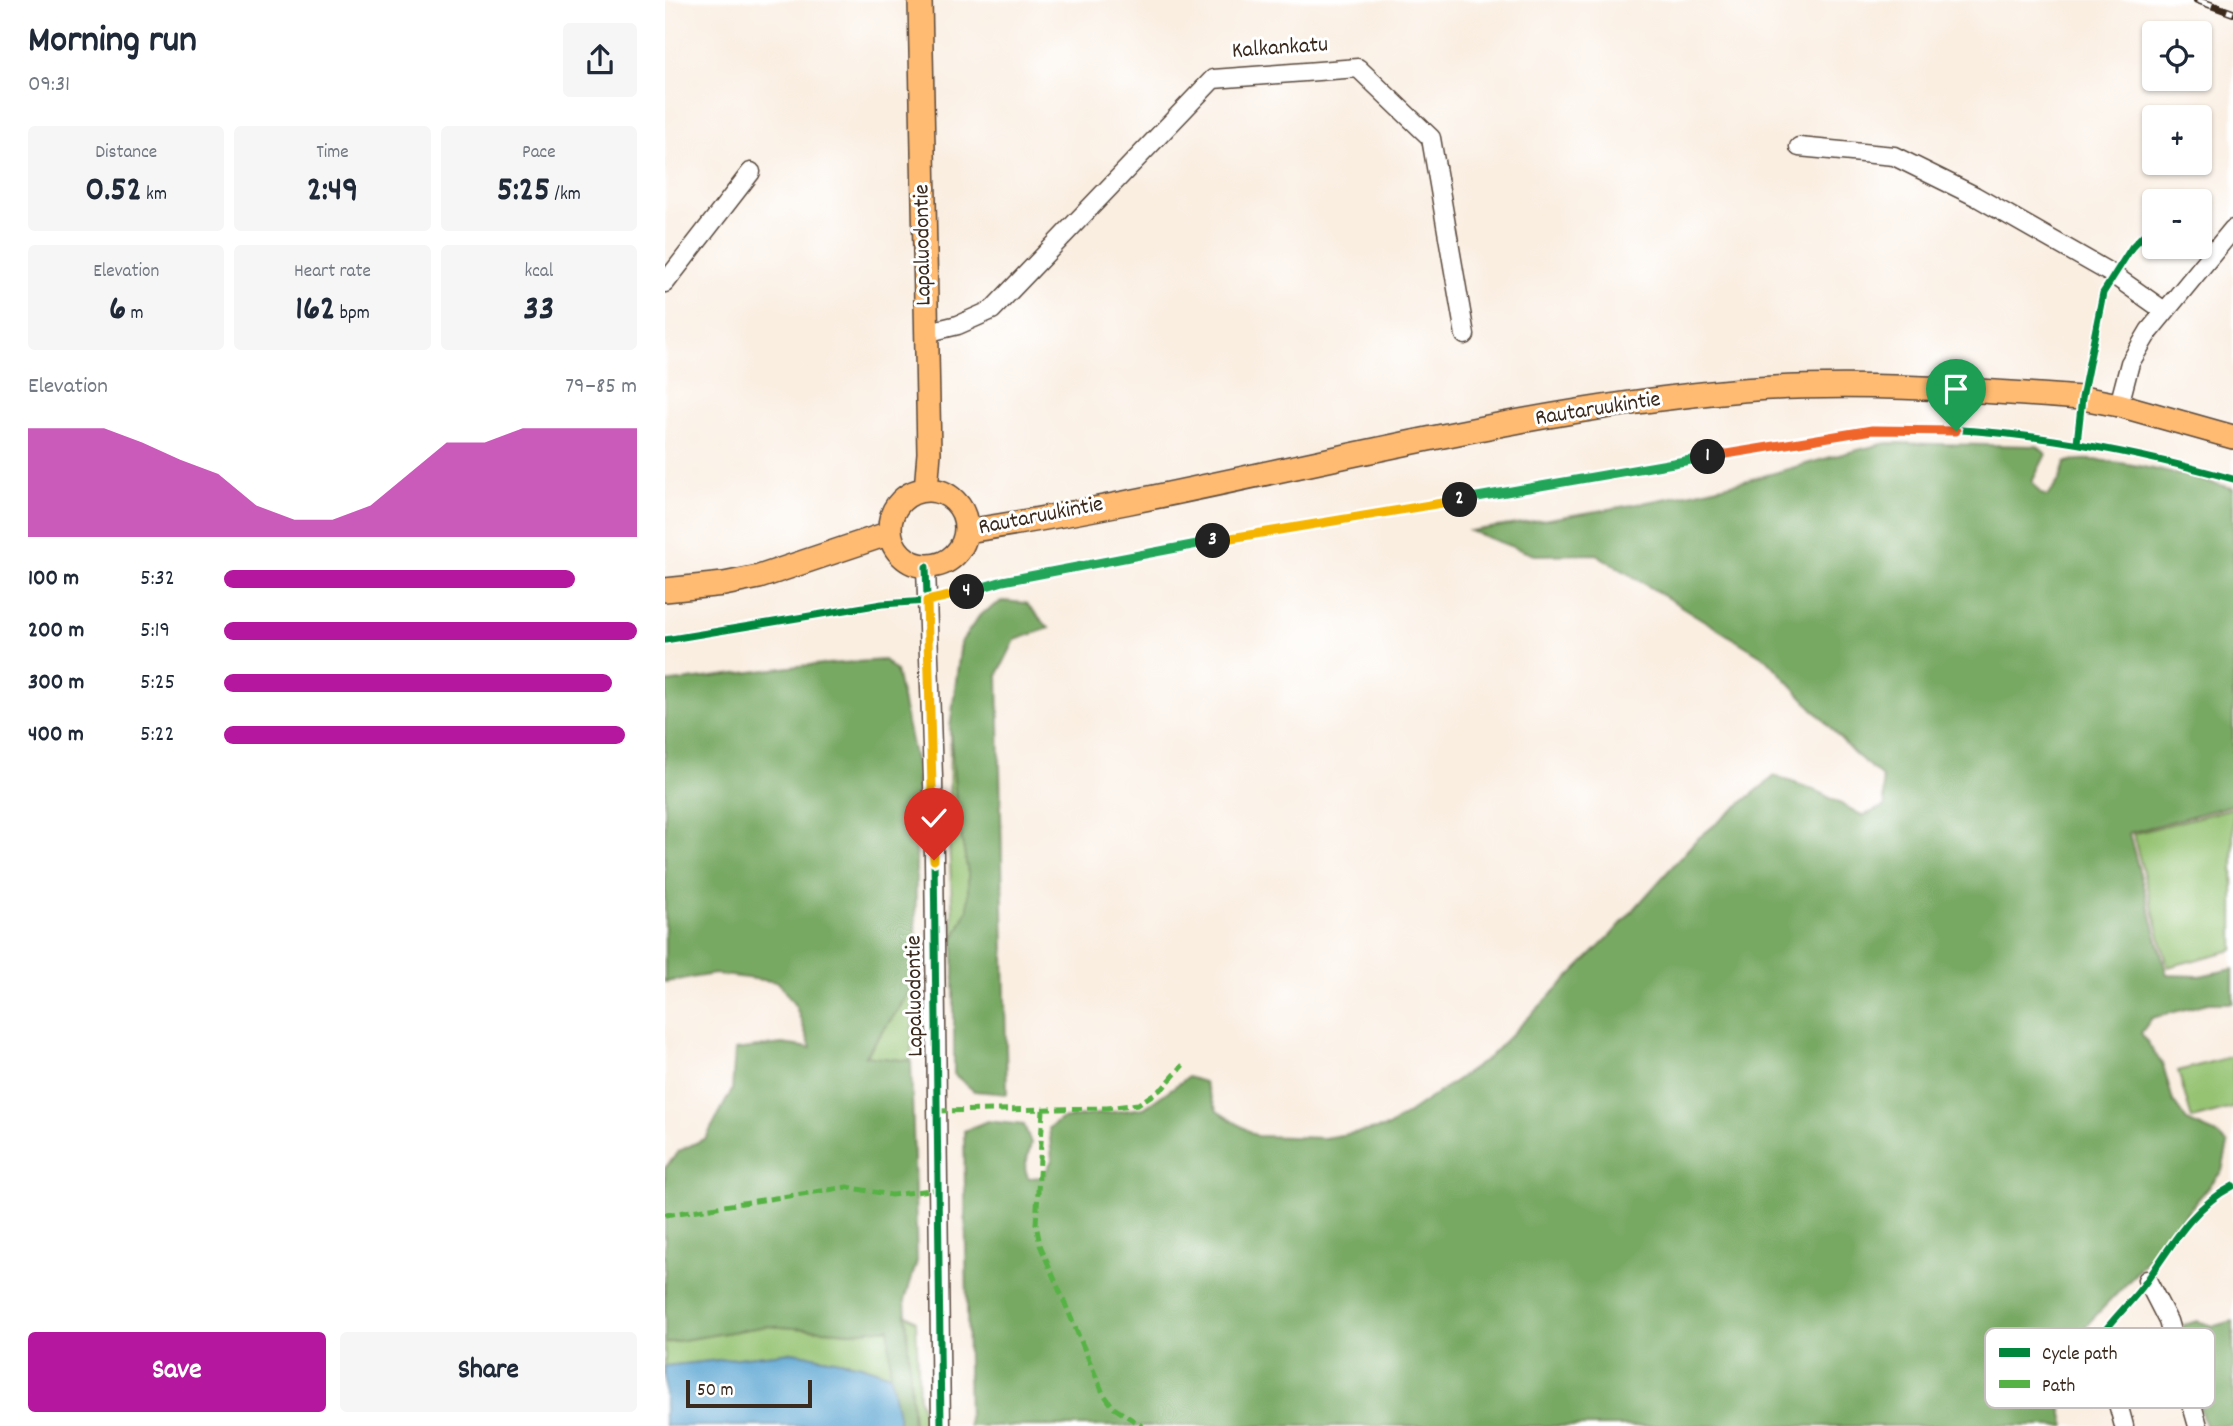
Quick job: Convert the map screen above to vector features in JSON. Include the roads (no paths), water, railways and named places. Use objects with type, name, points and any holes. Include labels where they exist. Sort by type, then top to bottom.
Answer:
[{"type":"main road","name":"Lapaluodontie","points":[[920,0],[929,453],[926,490]]},
{"type":"main road","name":"Rautaruukintie","points":[[967,531],[1479,429],[1643,402],[1742,390],[1849,384],[2082,398],[2119,405],[2233,437]]},
{"type":"main road","points":[[926,490],[939,491],[960,506],[967,531],[958,553],[949,561],[926,566],[902,556],[890,533],[891,521],[903,499],[926,490]]},
{"type":"main road","points":[[665,590],[724,584],[759,577],[890,533]]},
{"type":"street","name":"Kalkankatu","points":[[925,333],[958,325],[992,310],[1213,79],[1358,68],[1431,138],[1465,335]]},
{"type":"street","points":[[1799,147],[1894,156],[1975,196],[2044,235],[2112,274],[2163,310]]},
{"type":"street","points":[[665,283],[751,172]]},
{"type":"street","points":[[2119,405],[2130,363],[2163,310],[2233,229]]},
{"type":"street","name":"Lapaluodontie","points":[[926,566],[933,777],[941,1426]]},
{"type":"street","points":[[2147,1280],[2170,1328]]},
{"type":"street","points":[[2119,1408],[2124,1426]]},
{"type":"street","points":[[2193,1408],[2198,1426]]},
{"type":"water","points":[[792,1352],[861,1365],[890,1375],[900,1426],[665,1426],[665,1366]]},
{"type":"railway","points":[[2197,0],[2233,13]]}]
